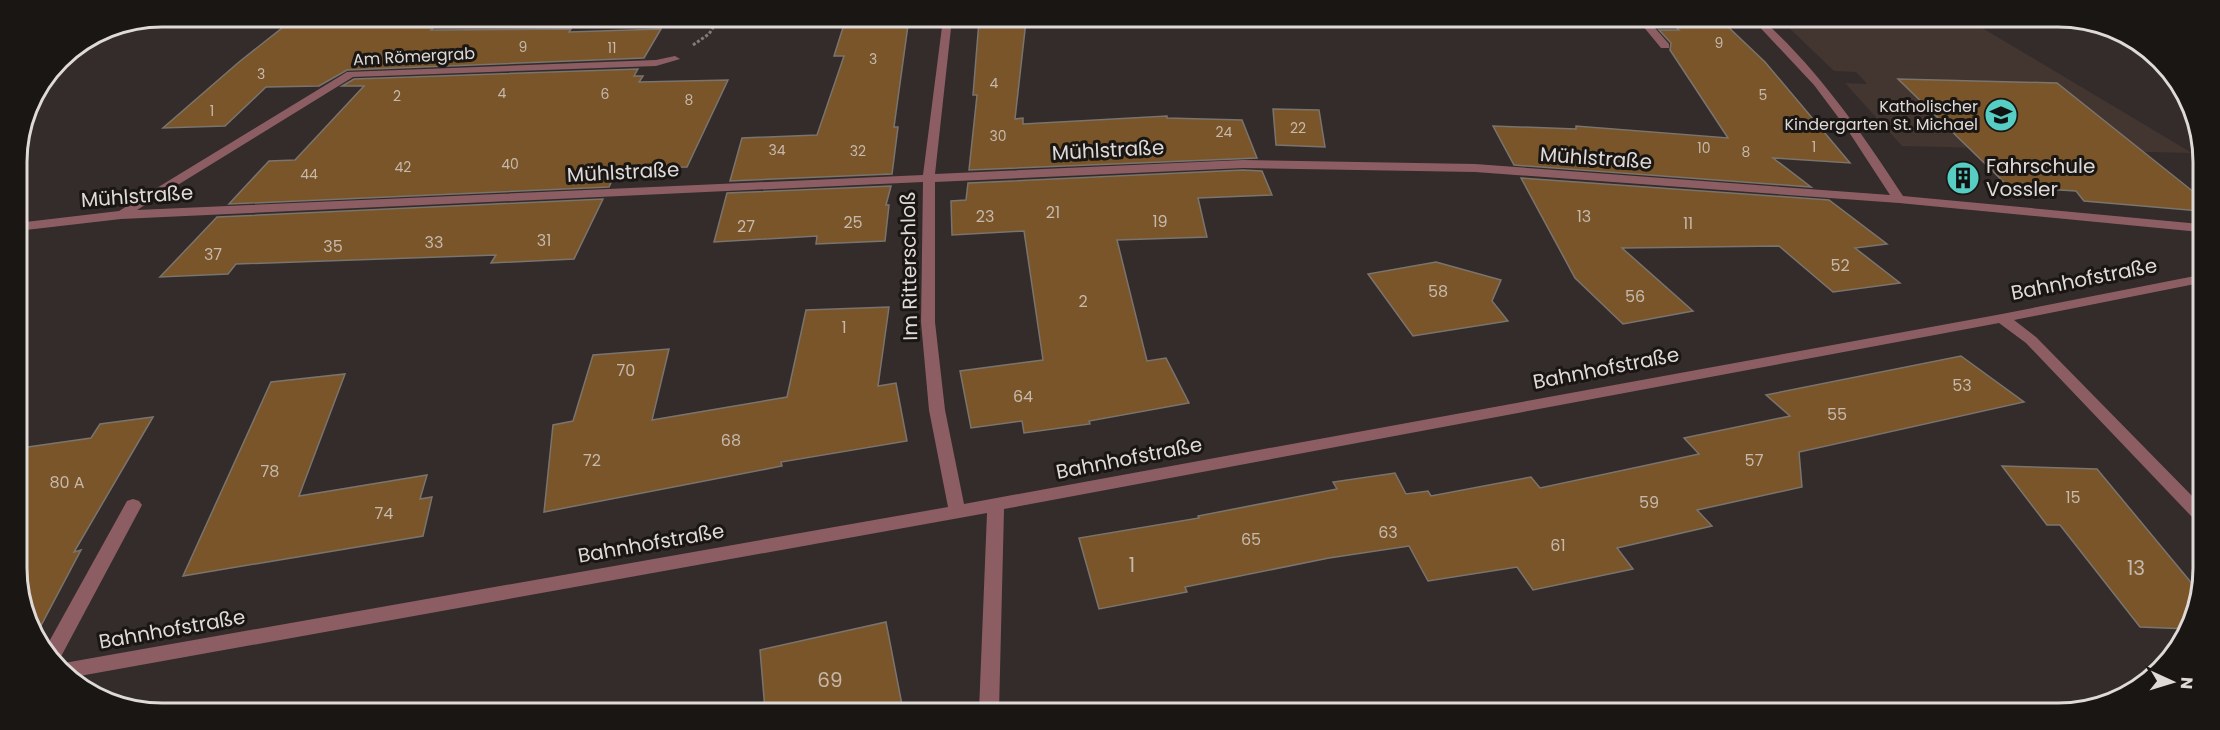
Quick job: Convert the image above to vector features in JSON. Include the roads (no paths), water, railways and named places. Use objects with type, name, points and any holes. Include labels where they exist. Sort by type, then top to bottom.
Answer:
[{"type":"street","name":"Im Ritterschloß","points":[[945,27],[929,178],[928,322],[937,410],[957,511]]},
{"type":"street","points":[[1649,27],[1665,46]]},
{"type":"street","points":[[1766,27],[1783,42],[1850,122],[1899,199]]},
{"type":"street","name":"Am Römergrab","points":[[121,215],[351,74],[656,63],[675,59]]},
{"type":"street","name":"Mühlstraße","points":[[27,226],[121,215],[1243,164],[1475,168],[1899,199],[2193,227]]},
{"type":"street","name":"Bahnhofstraße","points":[[74,669],[996,505],[2193,280]]},
{"type":"street","points":[[2002,318],[2031,340],[2193,508]]},
{"type":"street","name":"Bahnhofstraße","points":[[55,649],[133,505]]},
{"type":"street","points":[[989,703],[996,505]]},
{"type":"place","name":"Katholischer Kindergarten St. Michael","points":[[2001,115]]},
{"type":"place","name":"Fahrschule Vossler","points":[[1963,178]]}]
